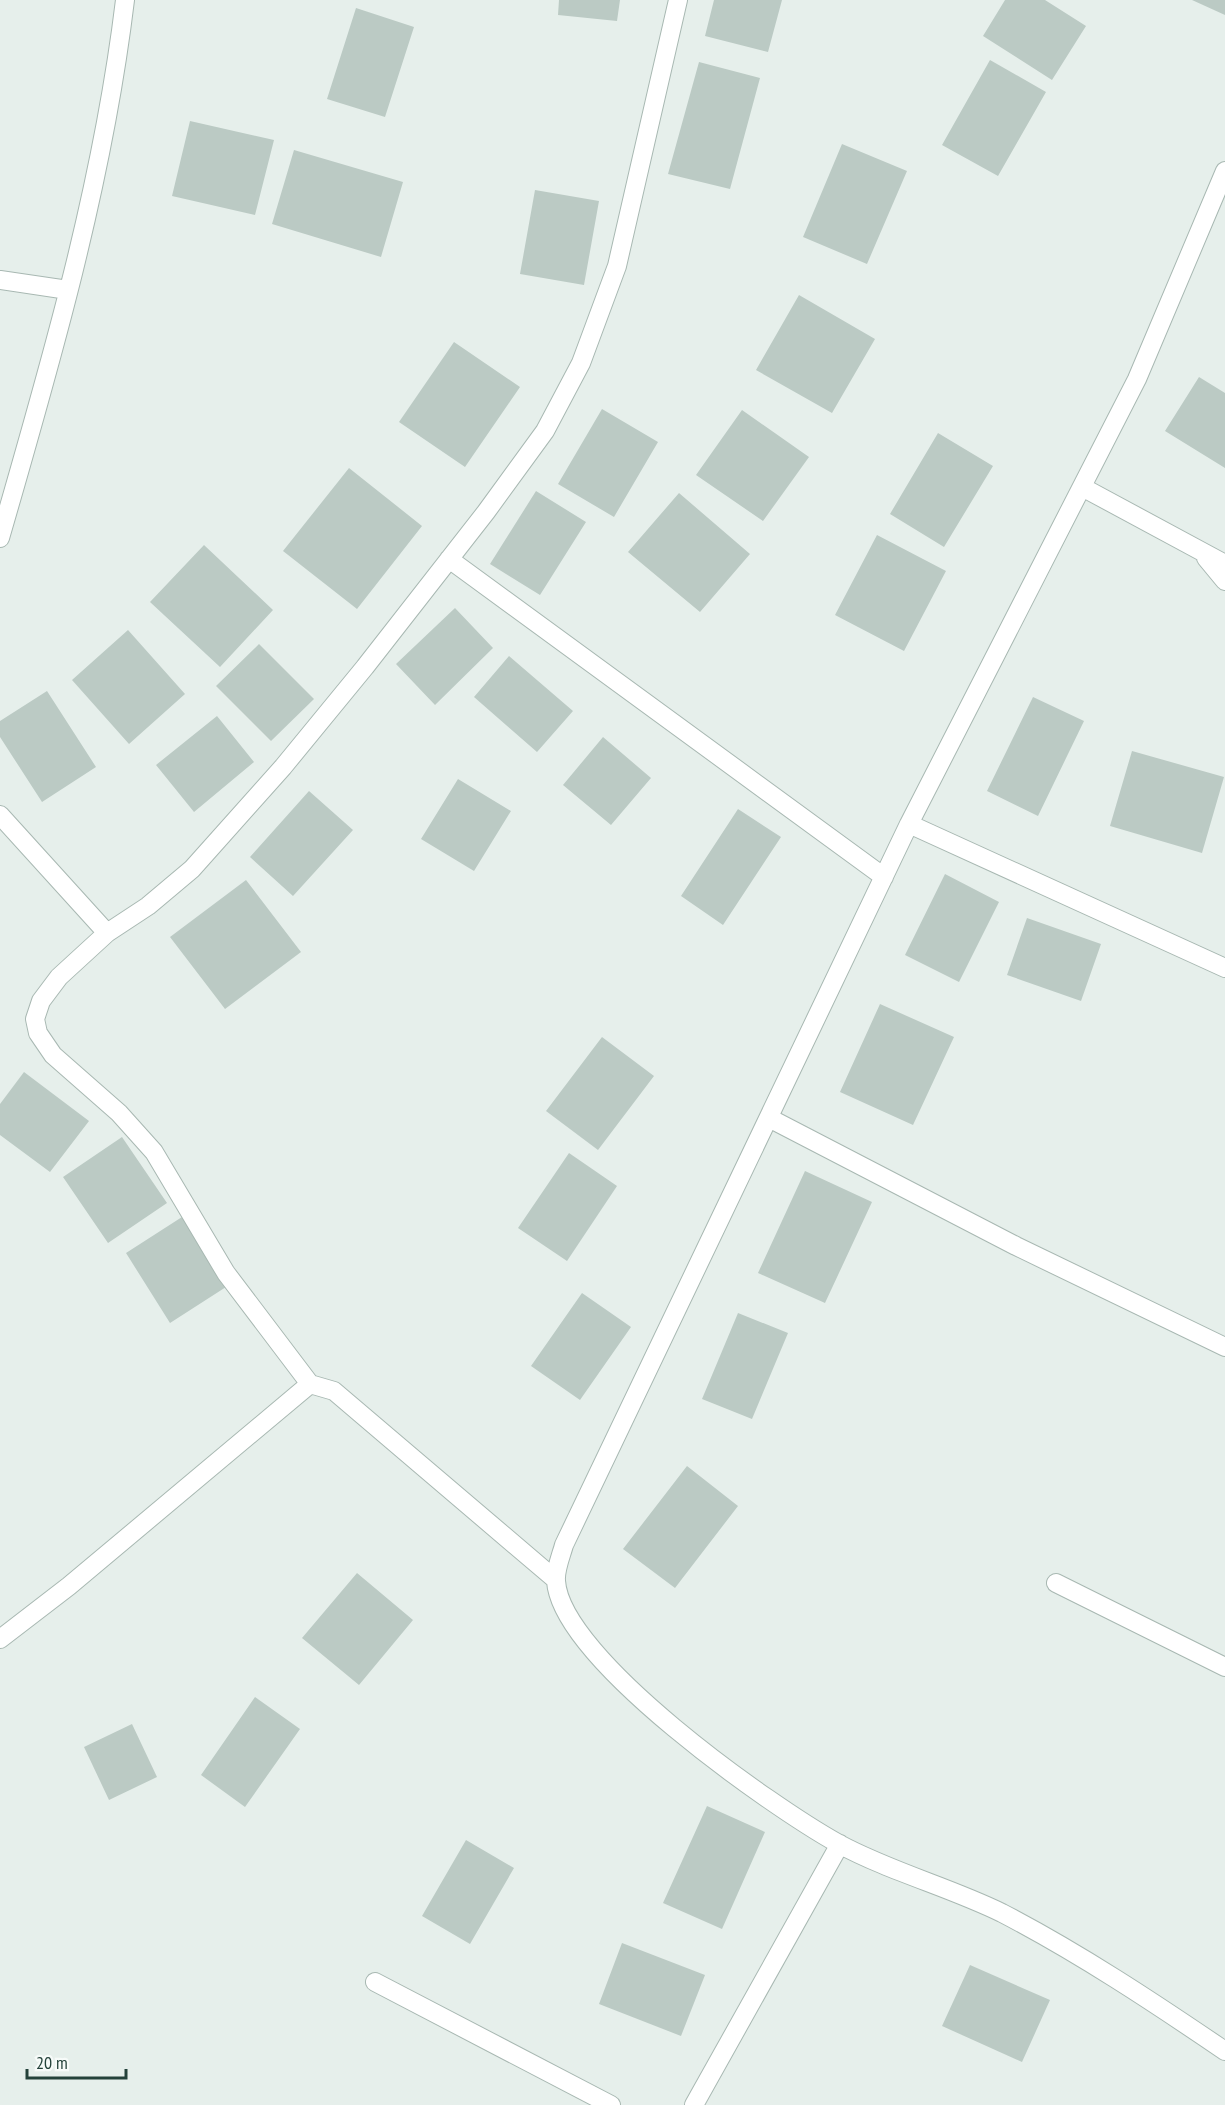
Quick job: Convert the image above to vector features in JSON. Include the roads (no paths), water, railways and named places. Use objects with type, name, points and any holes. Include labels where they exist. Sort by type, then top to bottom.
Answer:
[{"type":"street","points":[[0,538],[68,290],[104,137],[117,69],[125,0]]},
{"type":"street","points":[[556,1580],[334,1391],[310,1384],[226,1273],[154,1152],[119,1113],[53,1055],[38,1033],[36,1019],[41,1001],[59,977],[106,933],[148,906],[192,869],[298,749],[449,559],[545,431],[581,363],[616,266],[678,0]]},
{"type":"street","points":[[1225,171],[1137,379],[909,824],[564,1545],[556,1580],[564,1608],[583,1636],[615,1673],[686,1740],[752,1790],[840,1844],[1003,1914],[1143,1996],[1225,2051]]},
{"type":"street","points":[[0,280],[68,290]]},
{"type":"street","points":[[1082,487],[1225,564]]},
{"type":"street","points":[[1199,550],[1225,581]]},
{"type":"street","points":[[449,559],[884,877]]},
{"type":"street","points":[[0,815],[106,933]]},
{"type":"street","points":[[909,824],[1225,966]]},
{"type":"street","points":[[769,1118],[1016,1246],[1225,1347]]},
{"type":"street","points":[[0,1639],[69,1586],[310,1384]]},
{"type":"street","points":[[1056,1583],[1225,1667]]},
{"type":"street","points":[[694,2105],[763,1986],[840,1844]]},
{"type":"street","points":[[375,1982],[611,2105]]}]
